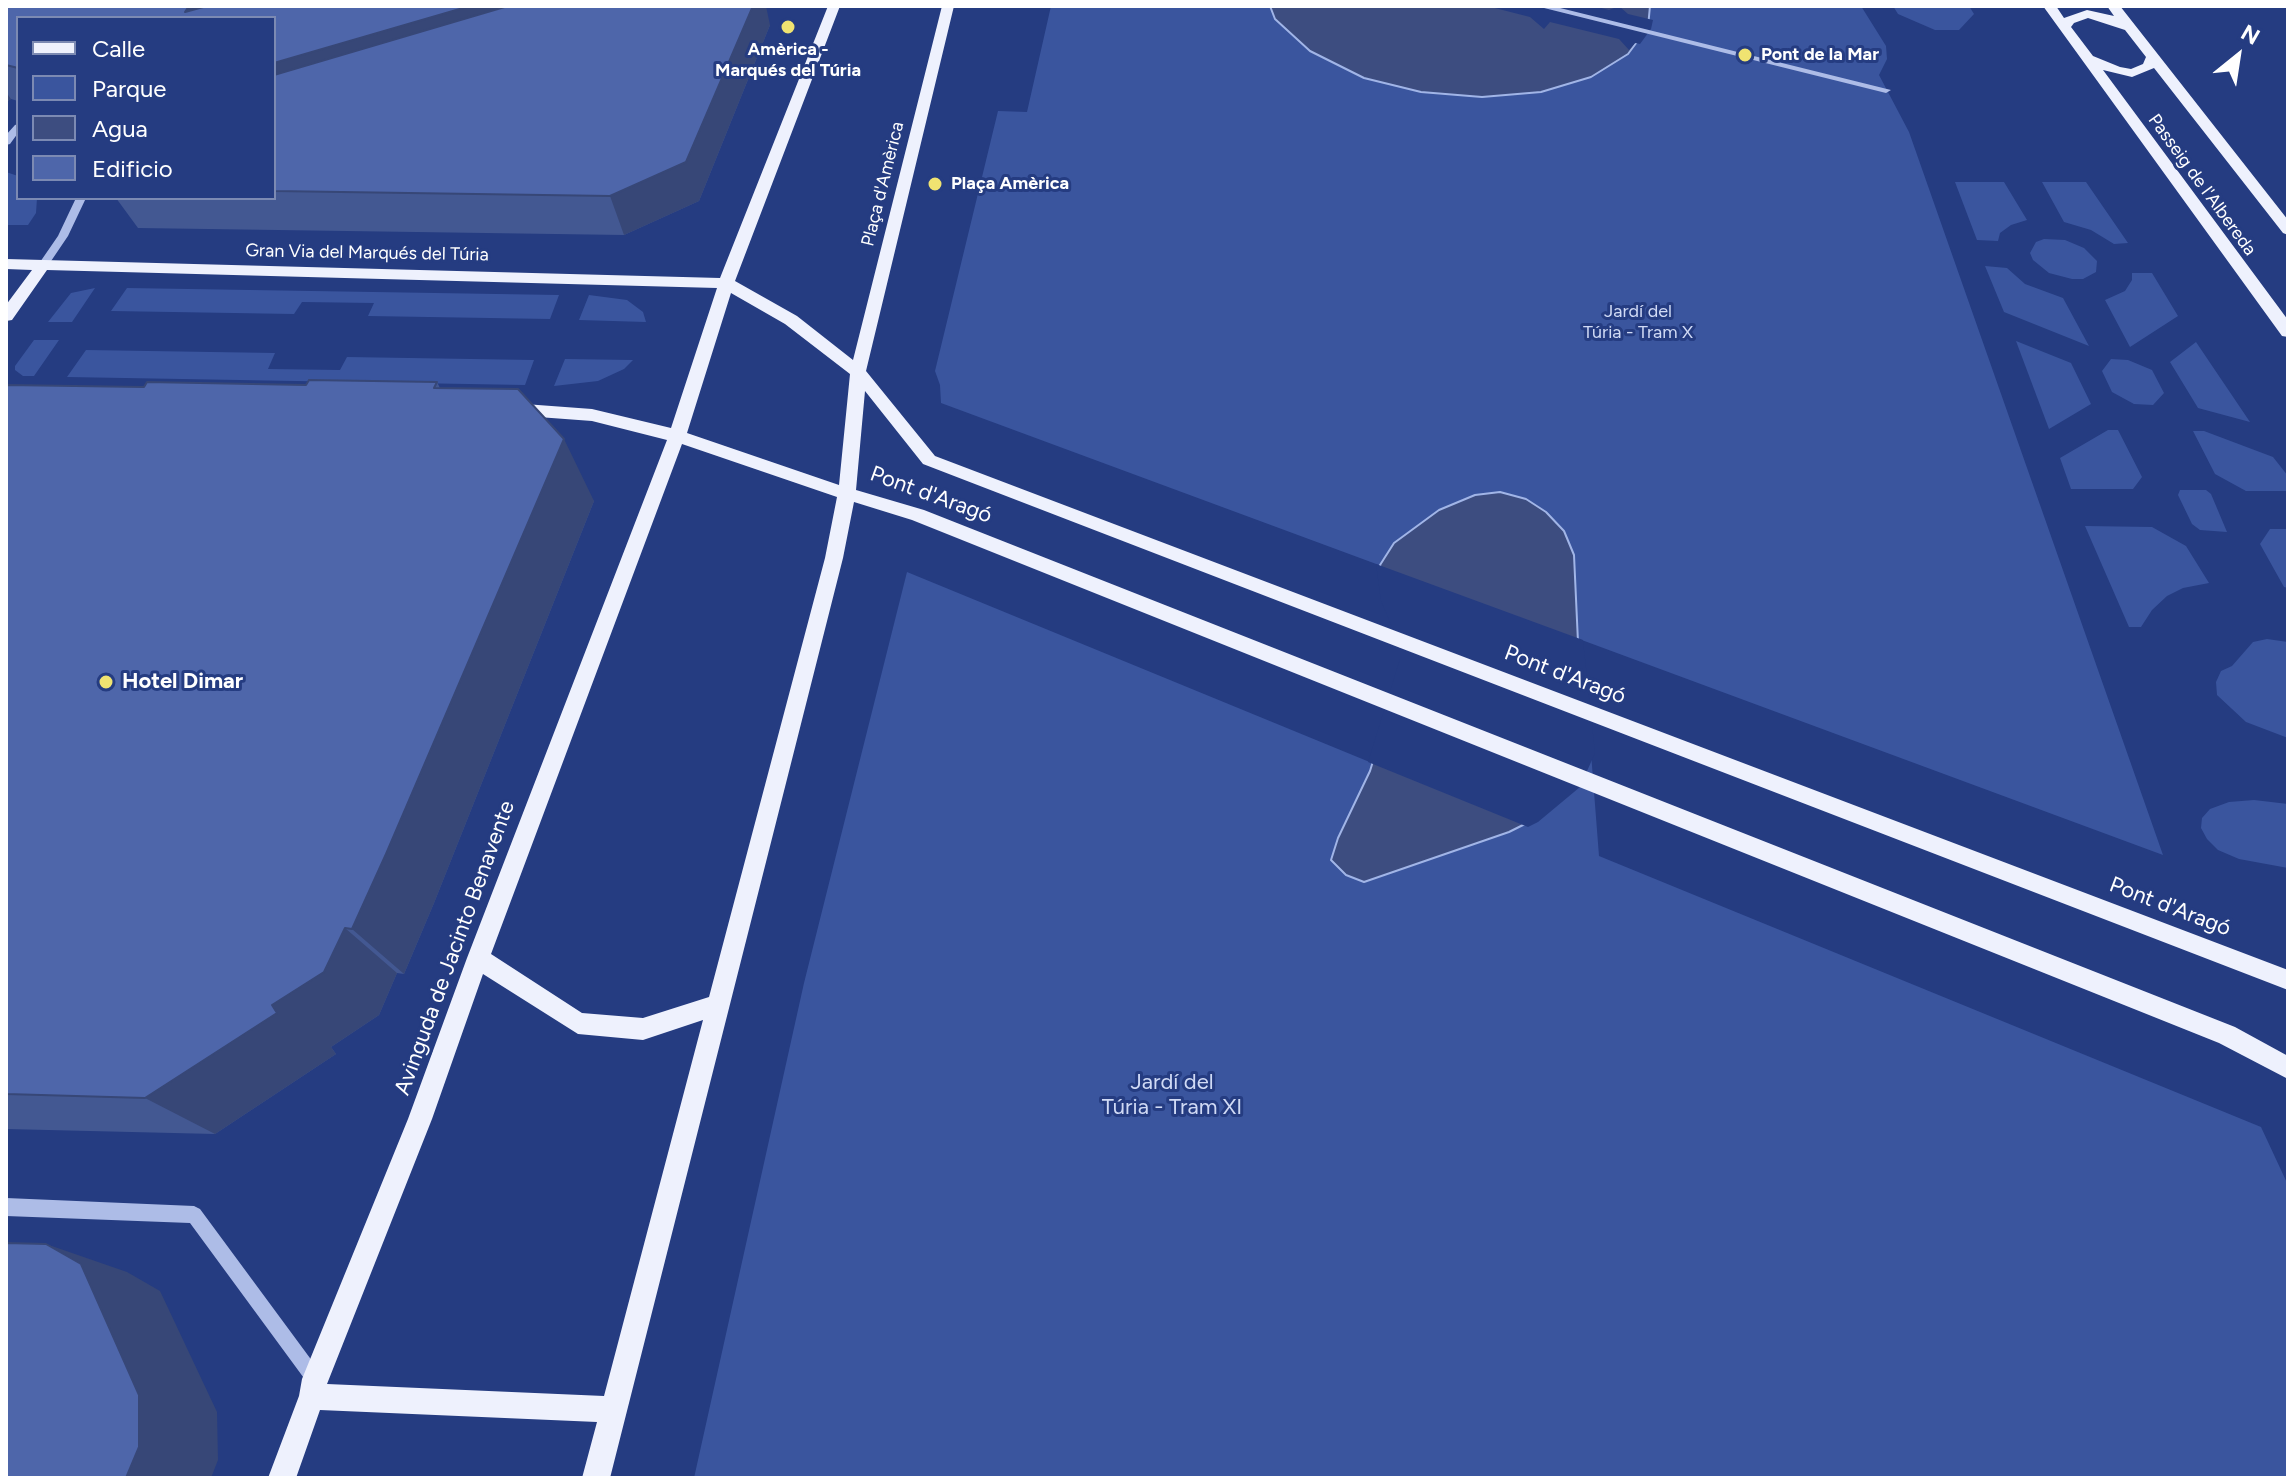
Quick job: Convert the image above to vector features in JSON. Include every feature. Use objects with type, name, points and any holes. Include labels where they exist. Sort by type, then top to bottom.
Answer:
[{"type":"main road","points":[[677,436],[726,283],[834,6]]},
{"type":"main road","name":"Plaça d'Amèrica","points":[[847,493],[858,372],[948,6]]},
{"type":"main road","name":"Passeig de l'Albereda","points":[[2049,6],[2288,332]]},
{"type":"main road","name":"Passeig de l'Albereda","points":[[2113,6],[2288,230]]},
{"type":"main road","points":[[2065,27],[2069,20],[2087,14],[2117,21],[2130,28]]},
{"type":"main road","points":[[2087,58],[2101,66],[2132,73],[2149,66],[2152,57]]},
{"type":"main road","name":"Gran Via del Marqués del Túria","points":[[6,264],[726,283]]},
{"type":"main road","points":[[6,316],[43,265]]},
{"type":"main road","points":[[726,283],[791,320],[858,372]]},
{"type":"main road","name":"Pont d'Aragó","points":[[858,372],[929,460],[2288,980]]},
{"type":"main road","points":[[497,409],[592,415],[677,436],[782,474],[847,493],[834,558],[596,1478]]},
{"type":"main road","name":"Avinguda de Jacinto Benavente","points":[[282,1478],[677,436]]},
{"type":"main road","name":"Pont d'Aragó","points":[[847,493],[918,515],[2227,1035],[2288,1068]]},
{"type":"main road","points":[[478,958],[578,1023],[643,1029],[718,1005]]},
{"type":"main road","points":[[314,1388],[614,1410]]},
{"type":"street","points":[[1541,6],[1886,90]]},
{"type":"street","points":[[43,265],[63,236],[80,200]]},
{"type":"street","points":[[6,1207],[194,1215],[314,1388]]},
{"type":"green space","name":"Jardí del Túria - Tram X","points":[[1051,6],[1861,6],[1886,46],[1887,59],[1879,75],[1909,132],[2163,855],[941,403],[935,371],[998,111],[1027,112]]},
{"type":"green space","points":[[1893,6],[1969,6],[1974,14],[1959,30],[1935,30],[1898,14]]},
{"type":"green space","points":[[6,172],[16,175],[16,200],[37,200],[36,213],[28,225],[6,225]]},
{"type":"green space","points":[[1955,182],[2004,182],[2027,220],[2011,225],[2000,233],[1998,241],[1977,240]]},
{"type":"green space","points":[[2042,182],[2086,182],[2128,243],[2114,244],[2091,230],[2064,222]]},
{"type":"green space","points":[[2044,239],[2065,240],[2084,248],[2097,261],[2096,272],[2083,279],[2049,273],[2033,260],[2030,253],[2036,242]]},
{"type":"green space","points":[[1985,266],[2007,268],[2025,284],[2063,298],[2089,346],[2004,312]]},
{"type":"green space","points":[[2132,273],[2152,273],[2178,316],[2130,347],[2105,300],[2125,291],[2132,280]]},
{"type":"green space","points":[[95,288],[72,322],[48,322],[71,293]]},
{"type":"green space","points":[[127,288],[559,295],[550,319],[368,316],[374,303],[302,302],[294,314],[111,311]]},
{"type":"green space","points":[[589,295],[627,300],[643,312],[646,322],[579,320]]},
{"type":"green space","points":[[34,340],[59,340],[34,376],[23,376],[15,370],[15,366]]},
{"type":"green space","points":[[2016,341],[2071,363],[2091,404],[2049,429]]},
{"type":"green space","points":[[2196,342],[2250,422],[2198,408],[2170,362]]},
{"type":"green space","points":[[86,350],[275,353],[268,369],[340,370],[347,357],[534,360],[525,385],[67,377]]},
{"type":"green space","points":[[565,359],[633,360],[624,369],[598,381],[554,386]]},
{"type":"green space","points":[[2111,359],[2128,360],[2152,370],[2164,393],[2153,405],[2134,404],[2112,392],[2102,371]]},
{"type":"green space","points":[[2108,430],[2118,430],[2142,477],[2133,489],[2071,489],[2060,458]]},
{"type":"green space","points":[[2193,431],[2204,431],[2273,457],[2288,476],[2288,491],[2246,491],[2215,474]]},
{"type":"green space","points":[[2180,490],[2206,490],[2211,494],[2227,532],[2200,530],[2192,524],[2178,495]]},
{"type":"green space","points":[[2085,526],[2152,527],[2186,546],[2209,583],[2183,588],[2167,596],[2152,610],[2141,627],[2129,627]]},
{"type":"green space","points":[[2270,529],[2288,529],[2288,588],[2284,587],[2260,544]]},
{"type":"green space","name":"Jardí del Túria - Tram XI","points":[[907,572],[1523,825],[1591,753],[1599,856],[2261,1127],[2288,1185],[2288,1478],[694,1478],[804,983]]},
{"type":"green space","points":[[2267,639],[2288,642],[2288,738],[2246,722],[2217,695],[2216,682],[2221,671],[2232,666],[2253,642]]},
{"type":"green space","points":[[2254,800],[2288,804],[2288,868],[2239,859],[2218,850],[2201,828],[2202,818],[2210,809],[2229,802]]},
{"type":"water","points":[[1270,6],[1650,6],[1648,27],[1628,54],[1591,77],[1541,92],[1482,97],[1421,92],[1364,78],[1310,51],[1275,19]]},
{"type":"water","points":[[1500,492],[1526,499],[1546,512],[1564,531],[1574,555],[1579,664],[1535,819],[1509,832],[1364,882],[1346,875],[1331,860],[1338,838],[1370,771],[1404,660],[1380,565],[1394,543],[1439,510],[1475,495]]},
{"type":"pier","points":[[1487,6],[1594,6],[1609,10],[1619,6],[1628,14],[1653,20],[1651,29],[1640,44],[1635,43],[1629,50],[1619,39],[1550,22],[1544,29],[1530,17]]},
{"type":"pier","points":[[1376,564],[1583,640],[1595,753],[1580,787],[1538,822],[1528,827],[1368,762],[1400,659],[1400,646],[1381,601]]},
{"type":"building","points":[[6,6],[189,6],[185,12],[207,6],[470,6],[276,62],[276,16],[16,16],[16,68],[6,65]]},
{"type":"building","points":[[508,6],[753,6],[686,162],[610,196],[276,191],[276,74]]},
{"type":"building","points":[[309,380],[437,382],[434,388],[518,389],[564,439],[386,854],[352,929],[345,928],[324,972],[272,1005],[277,1013],[145,1098],[6,1094],[6,385],[144,387],[147,382],[306,385]]},
{"type":"building","points":[[6,1243],[46,1244],[81,1264],[139,1395],[139,1447],[126,1478],[6,1478]]},
{"type":"place","name":"Amèrica - Marqués del Túria","points":[[788,27]]},
{"type":"place","name":"Pont de la Mar","points":[[1745,55]]},
{"type":"place","name":"Plaça Amèrica","points":[[935,184]]},
{"type":"place","name":"Hotel Dimar","points":[[106,682]]}]
